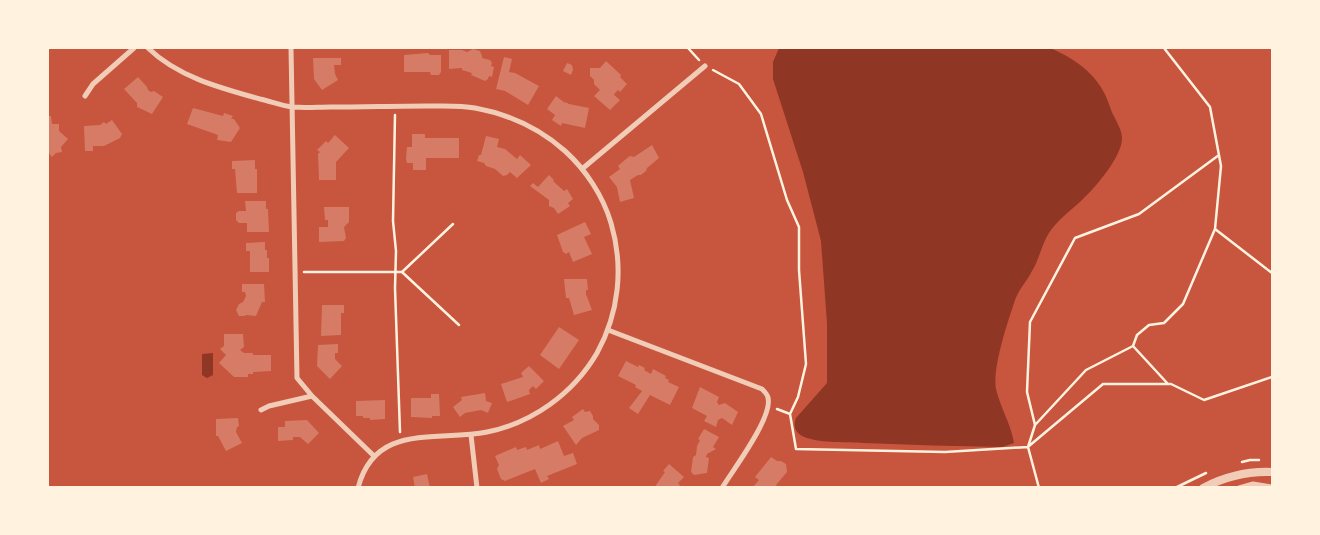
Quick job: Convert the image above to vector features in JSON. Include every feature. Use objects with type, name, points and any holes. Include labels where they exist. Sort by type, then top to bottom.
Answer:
[{"type":"street","points":[[85,96],[93,84],[134,48]]},
{"type":"street","points":[[148,48],[184,74],[234,92],[292,107],[472,107],[505,116],[532,128],[550,139],[582,169],[599,194],[608,214],[617,250],[618,288],[608,330],[596,354],[582,375],[551,404],[533,416],[509,426],[471,435],[400,440],[387,446],[374,456],[364,468],[358,488]]},
{"type":"street","points":[[291,48],[297,378],[312,396],[374,456]]},
{"type":"street","points":[[582,169],[705,66]]},
{"type":"street","points":[[608,330],[762,389],[768,396],[769,406],[760,429],[722,488]]},
{"type":"street","points":[[260,410],[269,406],[312,396]]},
{"type":"street","points":[[471,435],[478,488]]},
{"type":"street","points":[[1203,488],[1227,478],[1243,474],[1272,472]]},
{"type":"street","points":[[1239,488],[1254,484],[1272,487]]},
{"type":"path","points":[[688,48],[705,66],[739,84],[761,114],[787,200],[799,227],[799,270],[806,364],[798,397],[790,414],[796,449],[945,452],[1028,446],[1103,384],[1171,384],[1204,400],[1272,377]]},
{"type":"path","points":[[1040,488],[1028,446],[1035,425],[1086,370],[1133,346],[1137,335],[1149,325],[1164,323],[1183,304],[1215,229],[1221,166],[1210,107],[1164,48]]},
{"type":"path","points":[[394,106],[393,221],[396,251],[400,440]]},
{"type":"path","points":[[1035,425],[1027,392],[1030,322],[1075,238],[1139,214],[1219,155]]},
{"type":"path","points":[[402,272],[453,224]]},
{"type":"path","points":[[1215,229],[1272,273]]},
{"type":"path","points":[[295,272],[402,272],[459,325]]},
{"type":"path","points":[[1133,346],[1168,384]]},
{"type":"path","points":[[769,406],[790,414]]},
{"type":"shaded area","points":[[779,48],[1050,48],[1079,64],[1101,87],[1121,130],[1121,146],[1118,154],[1087,195],[1051,230],[1035,266],[1017,296],[1001,344],[996,369],[996,389],[1014,443],[1002,447],[835,442],[807,438],[796,431],[796,418],[827,383],[827,323],[821,241],[803,172],[773,79],[773,62]]},
{"type":"shaded area","points":[[213,353],[213,375],[207,378],[202,375],[202,354]]},
{"type":"building","points":[[473,49],[480,51],[482,58],[490,60],[491,66],[494,67],[492,77],[489,76],[485,81],[471,75],[472,73],[462,70],[462,68],[449,69],[449,50],[467,52]]},
{"type":"building","points":[[428,53],[430,55],[441,55],[441,72],[439,75],[431,75],[430,72],[404,72],[404,55]]},
{"type":"building","points":[[504,57],[512,59],[509,72],[515,73],[539,86],[528,105],[505,91],[496,89]]},
{"type":"building","points":[[313,58],[341,58],[341,65],[334,65],[338,80],[322,90],[314,79]]},
{"type":"building","points":[[606,61],[621,75],[620,77],[627,84],[620,92],[618,90],[615,93],[614,95],[620,100],[610,110],[594,96],[600,90],[590,76],[590,68],[600,68]]},
{"type":"building","points":[[567,63],[572,65],[571,75],[563,71]]},
{"type":"building","points":[[138,77],[148,90],[154,91],[163,97],[152,114],[137,107],[137,103],[124,89]]},
{"type":"building","points":[[556,96],[565,103],[589,108],[585,128],[562,123],[561,126],[552,120],[555,115],[547,109]]},
{"type":"building","points":[[193,108],[223,116],[224,113],[233,116],[231,119],[234,119],[240,128],[231,142],[217,140],[218,135],[187,124]]},
{"type":"building","points":[[48,116],[51,116],[52,124],[59,124],[59,131],[68,139],[61,147],[62,152],[56,153],[52,157],[48,152]]},
{"type":"building","points":[[112,120],[122,134],[120,138],[104,146],[93,146],[93,151],[85,151],[84,126],[100,125],[104,122],[106,124]]},
{"type":"building","points":[[412,134],[425,134],[425,138],[459,138],[459,158],[426,158],[426,170],[413,170],[413,163],[407,163],[406,159],[407,147],[412,147]]},
{"type":"building","points":[[335,135],[349,148],[336,162],[336,180],[319,180],[318,154],[320,152],[317,150],[326,141],[328,143]]},
{"type":"building","points":[[486,136],[499,139],[497,147],[505,149],[517,159],[520,155],[531,165],[517,178],[510,172],[503,176],[495,169],[477,161],[479,155],[481,155]]},
{"type":"building","points":[[652,145],[659,158],[641,175],[630,180],[634,198],[620,202],[617,187],[609,177],[620,169],[618,166],[630,156],[634,157]]},
{"type":"building","points":[[255,160],[257,193],[237,193],[235,169],[232,169],[232,161]]},
{"type":"building","points":[[549,175],[564,191],[567,189],[573,199],[568,203],[570,206],[558,214],[554,208],[549,206],[549,200],[530,186],[533,183],[538,187]]},
{"type":"building","points":[[245,201],[266,201],[269,232],[247,232],[247,223],[239,223],[236,220],[236,213],[246,211]]},
{"type":"building","points":[[324,207],[349,207],[349,222],[344,227],[346,238],[344,241],[319,242],[319,227],[328,227],[328,220],[325,220]]},
{"type":"building","points":[[585,222],[591,234],[584,237],[592,254],[573,262],[569,252],[566,254],[563,252],[557,235]]},
{"type":"building","points":[[265,242],[267,258],[269,258],[269,272],[250,272],[250,251],[246,251],[246,243]]},
{"type":"building","points":[[564,279],[587,279],[588,290],[586,290],[586,294],[592,310],[574,315],[569,298],[566,298]]},
{"type":"building","points":[[242,284],[264,284],[265,302],[262,302],[256,316],[239,316],[236,310],[246,296],[245,292],[242,292]]},
{"type":"building","points":[[322,305],[344,305],[344,313],[341,313],[341,335],[321,336]]},
{"type":"building","points":[[559,327],[579,340],[559,369],[540,355]]},
{"type":"building","points":[[224,334],[243,334],[244,347],[240,350],[244,353],[271,355],[271,371],[253,372],[253,374],[248,374],[248,377],[234,377],[219,363],[226,355],[220,349],[224,346]]},
{"type":"building","points":[[338,344],[338,353],[335,353],[335,359],[342,366],[330,379],[317,366],[318,345]]},
{"type":"building","points":[[626,361],[645,368],[644,370],[651,374],[653,369],[666,376],[665,378],[669,380],[668,382],[679,387],[670,405],[650,395],[638,414],[629,408],[642,391],[635,387],[636,385],[618,376]]},
{"type":"building","points":[[529,366],[544,381],[536,389],[533,386],[529,390],[530,394],[507,402],[501,384],[523,377],[521,373]]},
{"type":"building","points":[[700,387],[719,397],[717,402],[719,405],[725,403],[738,412],[732,425],[722,418],[718,420],[716,427],[704,421],[707,416],[692,408]]},
{"type":"building","points":[[485,393],[486,401],[492,403],[488,413],[481,410],[465,413],[460,417],[453,407],[462,400],[461,397]]},
{"type":"building","points":[[431,394],[439,394],[440,416],[432,416],[432,418],[411,417],[411,398],[431,398]]},
{"type":"building","points":[[385,400],[385,419],[370,420],[370,418],[363,418],[363,416],[356,416],[356,401]]},
{"type":"building","points":[[583,409],[585,412],[590,411],[593,419],[599,425],[599,430],[582,438],[576,445],[563,426],[574,420],[572,417]]},
{"type":"building","points":[[238,418],[239,426],[236,432],[242,443],[226,451],[218,436],[216,436],[216,419]]},
{"type":"building","points":[[307,420],[319,433],[308,444],[300,437],[293,437],[293,440],[278,441],[278,427],[285,427],[285,421]]},
{"type":"building","points":[[704,429],[719,437],[713,447],[716,449],[707,454],[706,457],[709,458],[707,473],[694,475],[691,472],[693,457],[696,455],[700,440],[698,439]]},
{"type":"building","points":[[558,441],[564,456],[573,453],[577,464],[547,476],[549,479],[541,483],[535,469],[505,481],[501,479],[497,469],[499,465],[495,456],[516,447],[517,450],[526,447],[527,450],[539,445],[540,449]]},
{"type":"building","points":[[771,457],[786,464],[787,472],[776,485],[778,488],[752,488],[759,480],[755,477]]},
{"type":"building","points":[[669,464],[684,477],[678,483],[680,485],[677,488],[654,488],[665,472],[663,471]]},
{"type":"building","points":[[427,474],[430,488],[415,488],[413,477]]}]
